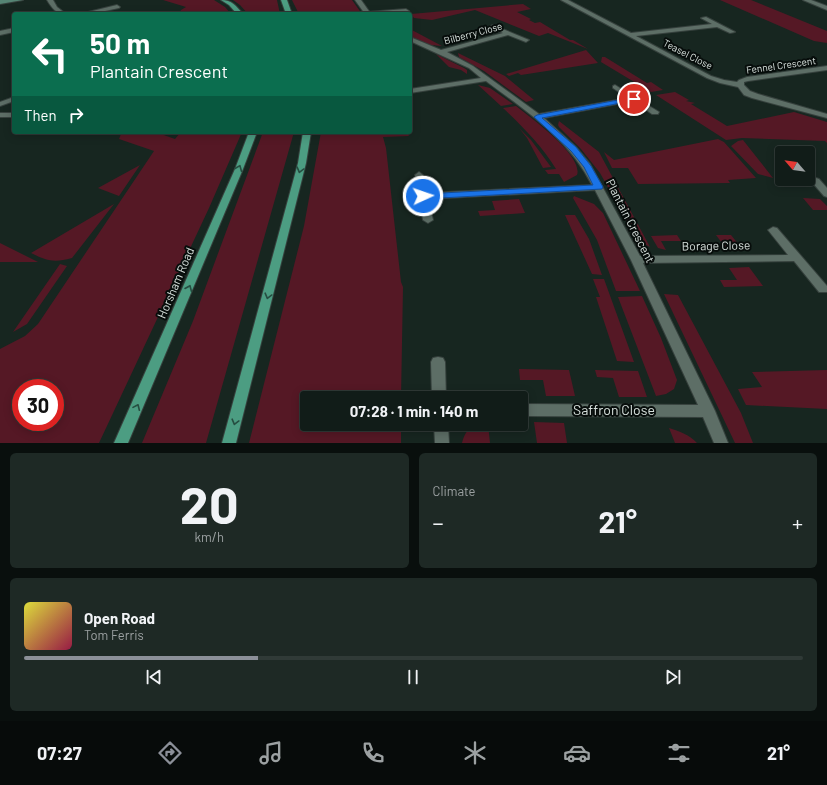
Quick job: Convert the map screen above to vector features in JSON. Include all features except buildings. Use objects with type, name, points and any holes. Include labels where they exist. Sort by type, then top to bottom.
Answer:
[{"type":"main road","points":[[224,0],[231,4],[238,12]]},
{"type":"main road","points":[[284,0],[288,12]]},
{"type":"main road","name":"Horsham Road","points":[[121,443],[239,169],[252,134]]},
{"type":"main road","points":[[229,443],[302,164],[307,134]]},
{"type":"street","points":[[0,2],[20,0]]},
{"type":"street","points":[[50,0],[55,8],[61,12]]},
{"type":"street","points":[[358,0],[367,12]]},
{"type":"street","name":"Teasel Close","points":[[564,0],[709,77],[722,82],[740,85]]},
{"type":"street","points":[[806,0],[827,8]]},
{"type":"street","points":[[94,12],[117,7]]},
{"type":"street","points":[[393,12],[406,11]]},
{"type":"street","points":[[704,18],[732,32]]},
{"type":"street","name":"Teasel Close","points":[[629,35],[718,25]]},
{"type":"street","points":[[493,27],[526,40]]},
{"type":"street","points":[[0,33],[12,30]]},
{"type":"street","name":"Bilberry Close","points":[[442,52],[509,34]]},
{"type":"street","name":"Plantain Crescent","points":[[412,40],[442,52],[471,67],[537,117],[573,149],[587,166],[636,260],[708,411],[721,443]]},
{"type":"street","name":"Fennel Crescent","points":[[827,68],[747,79],[741,81],[740,85],[742,89],[755,96],[827,116]]},
{"type":"street","points":[[412,91],[486,78]]},
{"type":"street","points":[[615,87],[655,112]]},
{"type":"street","points":[[537,117],[634,99]]},
{"type":"street","points":[[0,104],[12,100]]},
{"type":"street","points":[[0,115],[12,115]]},
{"type":"street","points":[[419,175],[428,220]]},
{"type":"street","points":[[816,181],[827,194]]},
{"type":"street","points":[[423,196],[599,187]]},
{"type":"street","points":[[774,230],[823,289]]},
{"type":"street","name":"Borage Close","points":[[636,260],[797,258]]},
{"type":"street","points":[[438,362],[439,391]]},
{"type":"street","name":"Saffron Close","points":[[528,410],[708,411]]},
{"type":"street","points":[[441,431],[442,443]]},
{"type":"shaded area","points":[[163,0],[214,0],[225,7],[229,12],[180,12],[186,7]]},
{"type":"shaded area","points":[[233,0],[277,0],[280,12],[246,12]]},
{"type":"shaded area","points":[[292,0],[352,0],[361,12],[298,12]]},
{"type":"shaded area","points":[[720,0],[751,0],[827,31],[827,43],[814,41]]},
{"type":"shaded area","points":[[523,4],[531,9],[517,12],[531,19],[529,20],[535,23],[540,22],[588,49],[548,33],[539,36],[475,10],[432,20],[414,18],[412,14]]},
{"type":"shaded area","points":[[412,30],[442,46],[431,45],[412,38]]},
{"type":"shaded area","points":[[586,50],[598,63],[521,75],[518,73],[509,76],[506,74]]},
{"type":"shaded area","points":[[458,53],[505,76],[534,100],[526,102],[484,71],[459,57]]},
{"type":"shaded area","points":[[436,54],[464,68],[467,70],[467,74],[461,70],[449,67]]},
{"type":"shaded area","points":[[602,57],[605,57],[647,83],[651,82],[663,90],[651,92],[601,62]]},
{"type":"shaded area","points":[[478,85],[490,88],[513,104],[501,106]]},
{"type":"shaded area","points":[[675,92],[689,100],[686,101],[695,103],[691,104],[727,126],[794,112],[827,122],[827,143],[825,141],[742,138],[726,140],[656,95]]},
{"type":"shaded area","points":[[516,106],[543,128],[564,148],[577,167],[577,175],[564,182],[559,174],[548,174],[545,170],[556,169],[545,152],[503,108]]},
{"type":"shaded area","points":[[559,121],[599,152],[650,247],[639,241],[636,237],[600,173],[581,149],[559,127]]},
{"type":"shaded area","points":[[519,128],[531,140],[551,167],[543,168],[527,138]]},
{"type":"shaded area","points":[[121,134],[161,134],[175,139],[179,134],[241,134],[209,208],[99,443],[0,443],[0,349],[25,336],[38,324],[154,151],[119,139]]},
{"type":"shaded area","points":[[262,134],[293,134],[206,443],[142,443],[193,321]]},
{"type":"shaded area","points":[[321,134],[408,134],[409,136],[383,137],[386,148],[401,282],[403,287],[401,391],[300,391],[300,431],[401,431],[401,443],[249,443],[304,226]]},
{"type":"shaded area","points":[[718,139],[724,142],[756,178],[728,180],[730,183],[638,184],[628,168],[612,168],[604,152],[614,160]]},
{"type":"shaded area","points":[[743,140],[773,178],[758,174],[731,146],[738,141]]},
{"type":"shaded area","points":[[140,165],[119,196],[98,188]]},
{"type":"shaded area","points":[[574,196],[594,204],[603,213],[640,291],[616,291],[597,240],[573,198]]},
{"type":"shaded area","points":[[803,198],[820,199],[827,206],[827,210],[813,210]]},
{"type":"shaded area","points":[[519,199],[525,213],[480,216],[478,211],[495,210],[492,201]]},
{"type":"shaded area","points":[[114,204],[72,258],[55,261],[42,258],[31,253]]},
{"type":"shaded area","points":[[565,215],[575,215],[589,239],[602,275],[592,274]]},
{"type":"shaded area","points":[[677,235],[681,241],[661,241],[666,250],[658,248],[651,236]]},
{"type":"shaded area","points":[[716,235],[731,235],[743,250],[728,251]]},
{"type":"shaded area","points":[[0,243],[38,262],[0,262]]},
{"type":"shaded area","points":[[60,264],[67,266],[27,324],[13,332]]},
{"type":"shaded area","points":[[749,267],[763,286],[724,287],[720,280],[737,280],[729,268]]},
{"type":"shaded area","points":[[593,279],[604,279],[634,362],[617,361],[596,297],[600,297]]},
{"type":"shaded area","points":[[664,294],[678,295],[741,413],[753,443],[735,443]]},
{"type":"shaded area","points":[[642,296],[661,338],[677,380],[674,389],[666,394],[656,396],[618,297]]},
{"type":"shaded area","points":[[519,369],[569,370],[575,396],[546,396],[543,380],[520,380]]},
{"type":"shaded area","points":[[595,370],[638,371],[647,397],[619,397],[613,378],[597,377]]},
{"type":"shaded area","points":[[827,370],[827,409],[746,405],[738,389],[762,387],[752,372]]},
{"type":"shaded area","points":[[534,422],[564,423],[567,443],[537,443]]},
{"type":"shaded area","points":[[669,428],[688,436],[697,443],[675,443]]},
{"type":"shaded area","points":[[489,431],[490,443],[462,443],[467,432]]},
{"type":"route","points":[[423,196],[599,187],[587,166],[573,149],[555,131],[537,117],[634,99]]}]
